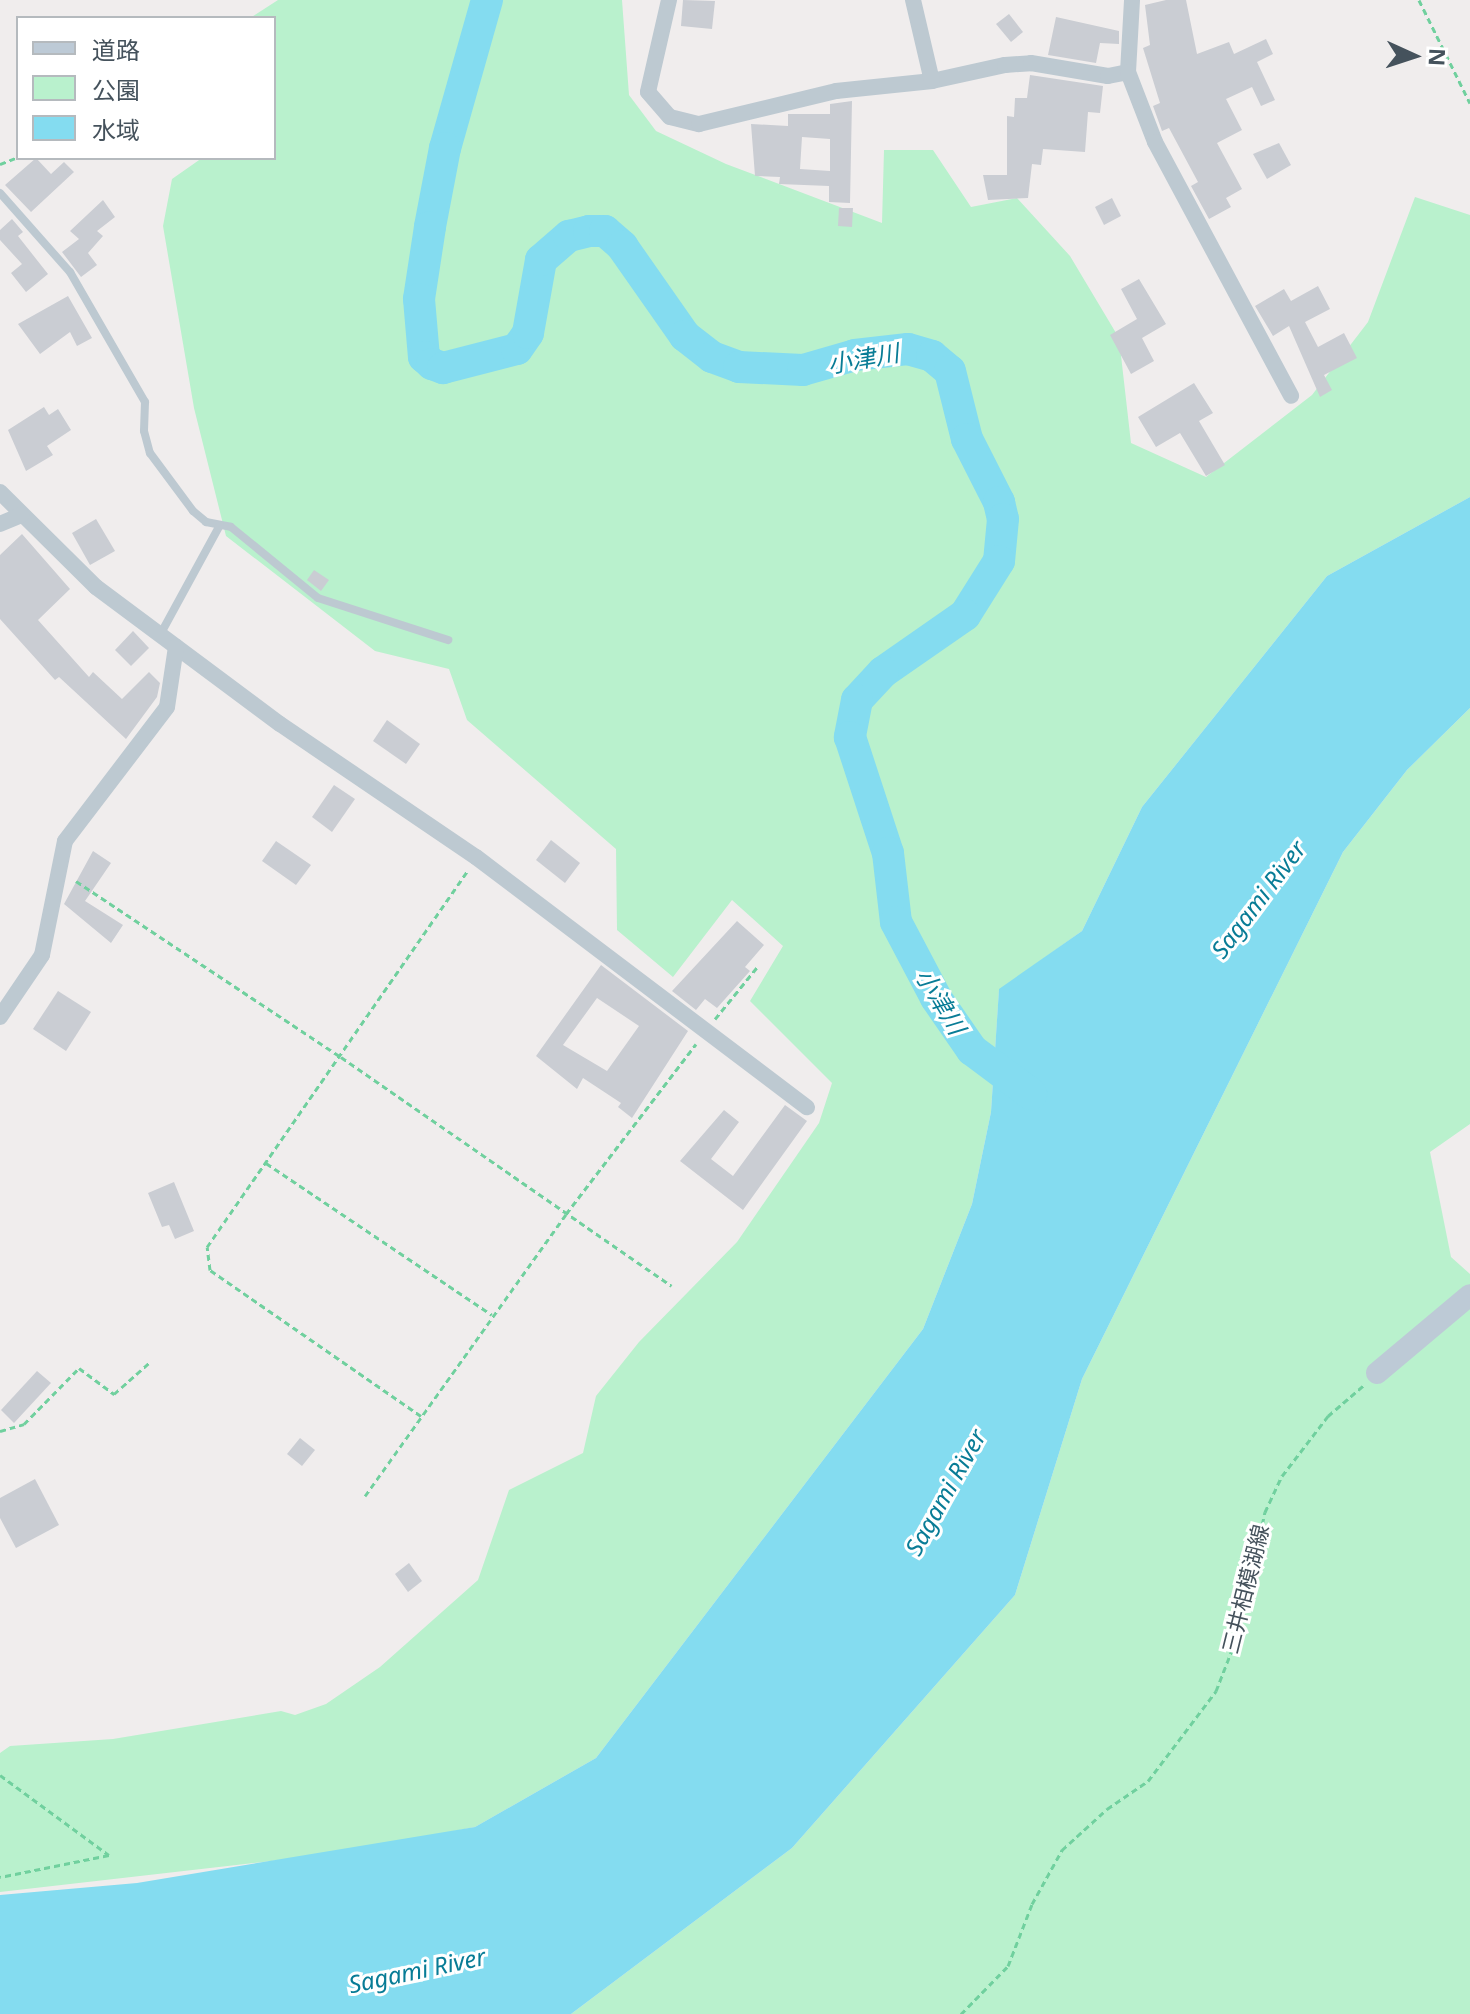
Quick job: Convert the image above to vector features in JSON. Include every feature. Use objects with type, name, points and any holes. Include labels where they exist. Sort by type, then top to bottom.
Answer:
[{"type":"main road","points":[[1377,1373],[1470,1295]]},
{"type":"street","points":[[669,0],[660,55],[647,85],[655,104],[680,121],[710,123],[836,91],[932,81],[1031,63],[1108,76],[1128,72]]},
{"type":"street","points":[[913,0],[932,81]]},
{"type":"street","points":[[1132,0],[1128,72],[1155,142],[1291,396]]},
{"type":"street","points":[[0,492],[96,587],[176,647],[476,857],[807,1107]]},
{"type":"street","points":[[0,524],[21,515]]},
{"type":"street","points":[[0,1017],[42,955],[62,872],[65,841],[167,707],[176,647]]},
{"type":"lane","points":[[0,193],[78,285],[145,402],[144,431],[150,453],[193,511],[220,525],[231,527],[318,598],[448,640]]},
{"type":"lane","points":[[160,635],[220,525]]},
{"type":"path","points":[[1419,0],[1470,103]]},
{"type":"path","points":[[421,1416],[210,1270],[207,1247],[341,1057],[476,857]]},
{"type":"path","points":[[62,872],[341,1057],[672,1286]]},
{"type":"path","points":[[365,1496],[566,1214],[758,966]]},
{"type":"path","points":[[266,1163],[493,1315]]},
{"type":"path","points":[[0,1431],[24,1424],[79,1368],[114,1394],[150,1362]]},
{"type":"path","name":"三井相模湖線","points":[[961,2014],[1008,1966],[1032,1904],[1062,1850],[1107,1809],[1148,1781],[1216,1691],[1239,1632],[1265,1512],[1282,1476],[1328,1416],[1377,1373]]},
{"type":"path","points":[[0,1775],[109,1855],[0,1877]]},
{"type":"green space","points":[[278,0],[622,0],[629,95],[656,131],[726,164],[882,223],[884,150],[933,150],[971,207],[1017,198],[1070,256],[1119,338],[1131,443],[1206,477],[1312,395],[1368,322],[1415,197],[1470,215],[1470,497],[1327,576],[1142,807],[1082,931],[999,990],[991,1112],[972,1204],[923,1329],[596,1758],[475,1827],[341,1853],[0,1892],[0,1753],[10,1746],[113,1739],[281,1711],[295,1715],[326,1704],[380,1667],[478,1580],[509,1490],[583,1453],[596,1396],[639,1342],[737,1242],[819,1123],[832,1083],[750,1001],[783,946],[732,900],[673,977],[617,930],[616,849],[467,720],[449,669],[375,651],[226,536],[194,408],[163,226],[172,179],[199,160],[276,160],[276,16],[253,16]]},
{"type":"green space","points":[[1470,708],[1470,1124],[1430,1152],[1451,1257],[1470,1274],[1470,2014],[571,2014],[792,1848],[1015,1595],[1082,1379],[1343,852],[1407,770]]},
{"type":"water","name":"Sagami River","points":[[1470,497],[1470,708],[1407,770],[1343,852],[1082,1379],[1015,1595],[792,1848],[571,2014],[0,2014],[0,1895],[137,1883],[475,1827],[596,1758],[923,1329],[972,1204],[991,1112],[999,989],[1082,931],[1142,807],[1327,576]]},
{"type":"building","points":[[683,0],[715,1],[712,29],[681,26]]},
{"type":"building","points":[[1166,0],[1186,0],[1197,54],[1229,42],[1234,54],[1266,39],[1273,54],[1257,62],[1275,100],[1261,106],[1252,87],[1226,99],[1242,130],[1217,143],[1242,189],[1226,198],[1231,207],[1209,219],[1191,186],[1198,182],[1169,128],[1162,131],[1153,106],[1160,103],[1143,48],[1150,45],[1145,5]]},
{"type":"building","points":[[1009,14],[1023,32],[1011,42],[996,24]]},
{"type":"building","points":[[1056,17],[1119,31],[1119,44],[1100,43],[1096,63],[1048,55]]},
{"type":"building","points":[[1030,75],[1103,86],[1100,113],[1088,112],[1085,152],[1043,149],[1041,165],[1032,164],[1028,198],[988,200],[983,175],[1007,175],[1007,116],[1014,117],[1015,98],[1027,98]]},
{"type":"building","points":[[852,101],[850,203],[829,202],[829,186],[779,184],[780,177],[755,176],[751,124],[788,126],[788,114],[830,114],[830,104]],"holes":[[[802,137],[830,139],[830,171],[800,169]]]},
{"type":"building","points":[[1279,143],[1291,165],[1267,179],[1253,154]]},
{"type":"building","points":[[34,160],[38,160],[51,174],[64,162],[74,172],[31,212],[5,185]]},
{"type":"building","points":[[1112,198],[1121,216],[1104,225],[1095,207]]},
{"type":"building","points":[[103,200],[115,217],[97,231],[103,236],[88,253],[97,265],[81,277],[62,252],[79,239],[70,231]]},
{"type":"building","points":[[839,208],[853,208],[852,227],[838,226]]},
{"type":"building","points":[[12,219],[23,232],[18,236],[48,274],[26,292],[11,273],[22,264],[0,240],[0,230]]},
{"type":"building","points":[[1139,279],[1166,324],[1142,338],[1154,361],[1131,374],[1110,335],[1137,319],[1121,289]]},
{"type":"building","points":[[1318,286],[1330,309],[1305,322],[1318,347],[1344,333],[1357,358],[1324,375],[1332,390],[1320,397],[1289,326],[1273,336],[1255,306],[1284,289],[1291,301]]},
{"type":"building","points":[[68,296],[92,338],[77,346],[70,332],[40,354],[18,324]]},
{"type":"building","points":[[1194,383],[1213,413],[1199,421],[1225,465],[1206,476],[1180,433],[1156,447],[1138,417]]},
{"type":"building","points":[[44,407],[49,415],[58,409],[71,430],[47,446],[53,455],[26,471],[8,430]]},
{"type":"building","points":[[96,519],[115,551],[90,565],[72,533]]},
{"type":"building","points":[[22,534],[70,589],[38,620],[89,677],[93,672],[122,699],[149,672],[160,683],[157,697],[126,739],[59,677],[55,680],[0,619],[0,555]]},
{"type":"building","points":[[314,570],[329,580],[321,591],[307,580]]},
{"type":"building","points":[[133,631],[149,648],[131,666],[115,650]]},
{"type":"building","points":[[387,720],[420,744],[406,764],[373,741]]},
{"type":"building","points":[[334,785],[355,799],[332,832],[312,817]]},
{"type":"building","points":[[551,840],[580,863],[565,883],[536,860]]},
{"type":"building","points":[[276,841],[311,865],[296,885],[262,861]]},
{"type":"building","points":[[93,851],[111,863],[85,901],[123,925],[111,943],[64,904]]},
{"type":"building","points":[[737,921],[764,945],[745,967],[750,971],[717,1008],[705,999],[696,1010],[672,991]]},
{"type":"building","points":[[601,965],[688,1031],[632,1118],[618,1107],[621,1103],[583,1078],[577,1089],[536,1056]],"holes":[[[597,998],[639,1026],[607,1071],[563,1045]]]},
{"type":"building","points":[[58,991],[91,1012],[66,1051],[33,1029]]},
{"type":"building","points":[[785,1105],[807,1121],[743,1210],[680,1161],[724,1110],[739,1122],[711,1159],[733,1176]]},
{"type":"building","points":[[174,1182],[194,1231],[175,1239],[169,1225],[162,1227],[148,1193]]},
{"type":"building","points":[[37,1371],[51,1383],[14,1423],[1,1410]]},
{"type":"building","points":[[300,1438],[315,1450],[302,1466],[287,1454]]},
{"type":"building","points":[[35,1479],[59,1525],[16,1548],[0,1518],[0,1498]]},
{"type":"building","points":[[409,1563],[422,1581],[408,1592],[395,1574]]},
{"type":"waterway","name":"小津川","points":[[487,0],[445,148],[419,299],[424,357],[432,364],[443,368],[517,349],[528,333],[541,260],[569,236],[605,231],[622,246],[685,336],[712,357],[739,367],[803,370],[855,355],[908,349],[932,356],[950,371],[967,439],[999,502],[1003,519],[999,561],[965,615],[883,672],[857,700],[850,737],[888,853],[896,922],[936,998],[972,1050],[1031,1094]]}]
